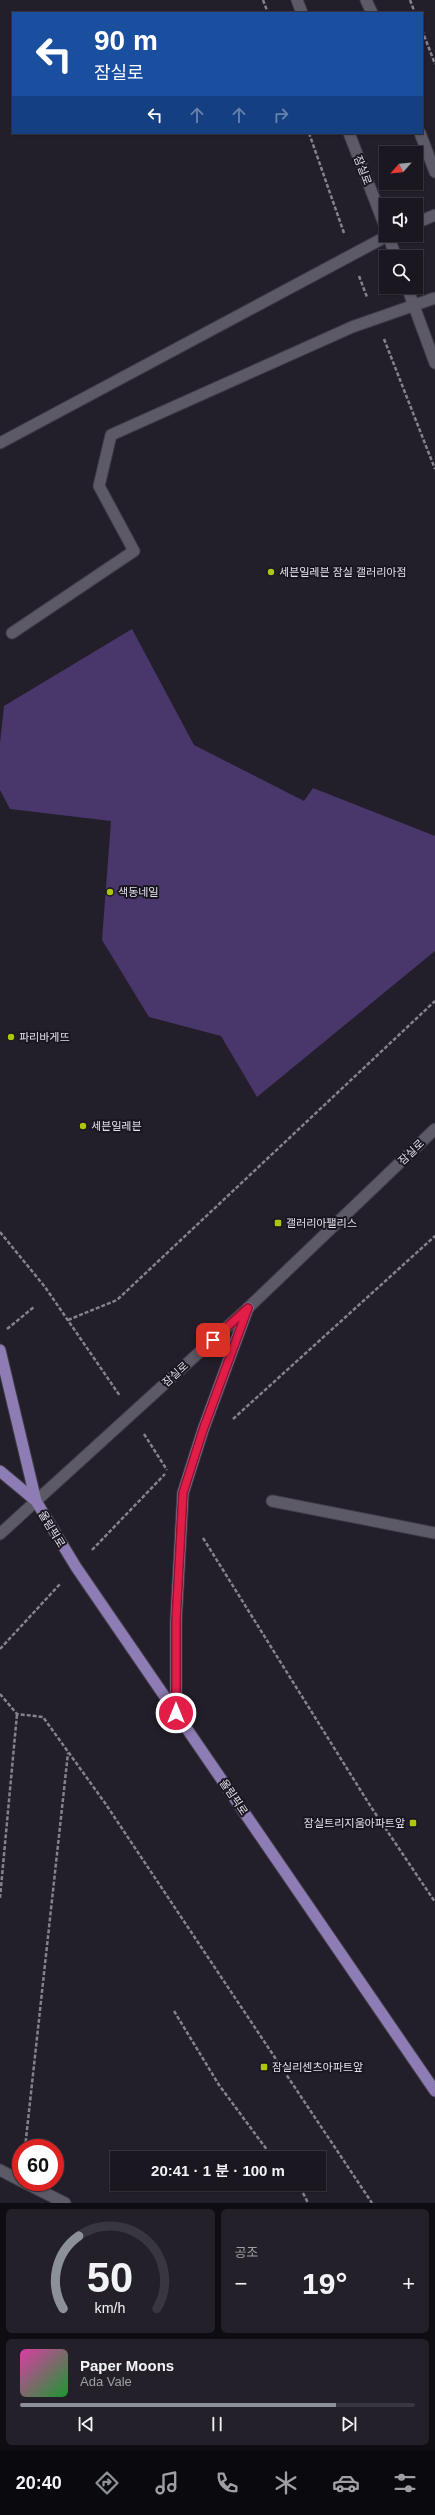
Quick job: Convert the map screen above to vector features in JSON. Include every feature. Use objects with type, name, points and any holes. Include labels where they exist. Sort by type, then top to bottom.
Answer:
[{"type":"main road","points":[[297,0],[302,12]]},
{"type":"main road","points":[[366,0],[372,12]]},
{"type":"main road","name":"잠실로","points":[[349,134],[379,211]]},
{"type":"main road","points":[[420,134],[435,172]]},
{"type":"main road","points":[[423,220],[435,214]]},
{"type":"main road","points":[[0,443],[379,240]]},
{"type":"main road","points":[[410,294],[435,363]]},
{"type":"main road","points":[[12,633],[134,551],[99,486],[111,435],[352,327],[435,298]]},
{"type":"main road","name":"잠실로","points":[[0,1534],[248,1308],[435,1129]]},
{"type":"main road","points":[[176,1713],[176,1621],[183,1493],[203,1430],[248,1308]]},
{"type":"main road","name":"올림픽로","points":[[0,1350],[36,1501],[76,1567],[435,2090]]},
{"type":"main road","name":"올림픽로","points":[[0,1471],[36,1501]]},
{"type":"main road","points":[[272,1501],[435,1533]]},
{"type":"main road","points":[[0,2170],[12,2177]]},
{"type":"main road","points":[[40,2191],[65,2203]]},
{"type":"path","points":[[263,0],[268,12]]},
{"type":"path","points":[[410,0],[415,12]]},
{"type":"path","points":[[423,33],[435,64]]},
{"type":"path","points":[[309,134],[362,282],[435,469]]},
{"type":"path","points":[[0,1232],[45,1287],[68,1320],[117,1300],[435,1001]]},
{"type":"path","points":[[228,1424],[435,1236]]},
{"type":"path","points":[[6,1330],[34,1307]]},
{"type":"path","points":[[201,1534],[371,1807],[435,1902]]},
{"type":"path","points":[[0,1694],[17,1714],[43,1717],[105,1803],[372,2203]]},
{"type":"path","points":[[0,1898],[17,1714]]},
{"type":"path","points":[[26,2139],[68,1752]]},
{"type":"path","points":[[174,2011],[219,2085],[268,2151]]},
{"type":"path","points":[[301,2191],[308,2203]]},
{"type":"shaded area","points":[[132,629],[194,745],[304,801],[313,788],[435,836],[435,951],[257,1097],[221,1036],[149,1017],[102,940],[111,821],[10,809],[0,790],[0,743],[4,706]]},
{"type":"place","name":"세븐일레븐 잠실 갤러리아점","points":[[271,572]]},
{"type":"place","name":"색동네일","points":[[110,892]]},
{"type":"place","name":"파리바게뜨","points":[[11,1037]]},
{"type":"place","name":"세븐일레븐","points":[[83,1126]]},
{"type":"place","name":"갤러리아팰리스","points":[[278,1223]]},
{"type":"place","name":"잠실트리지움아파트앞","points":[[413,1823]]},
{"type":"place","name":"잠실리센츠아파트앞","points":[[264,2067]]},
{"type":"route","points":[[176,1713],[176,1621],[183,1493],[203,1430],[248,1308],[213,1340]]}]
